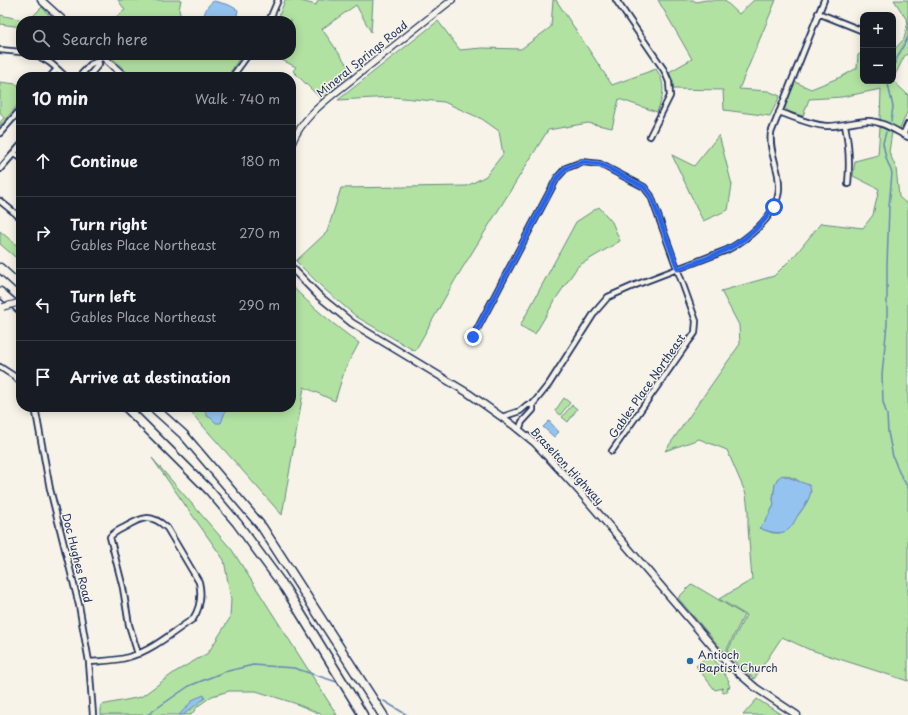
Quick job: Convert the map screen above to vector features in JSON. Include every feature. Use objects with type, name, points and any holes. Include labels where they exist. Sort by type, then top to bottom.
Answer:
[{"type":"highway","points":[[0,268],[16,282]]},
{"type":"highway","points":[[0,292],[16,306]]},
{"type":"highway","points":[[131,412],[209,490],[237,523],[285,588],[363,715]]},
{"type":"highway","points":[[158,412],[184,436],[262,527],[383,715]]},
{"type":"main road","points":[[41,0],[59,16]]},
{"type":"main road","points":[[104,60],[119,72]]},
{"type":"main road","name":"Braselton Highway","points":[[296,272],[320,297],[352,323],[468,393],[535,443],[727,663],[756,688],[797,715]]},
{"type":"street","points":[[271,16],[278,0]]},
{"type":"street","name":"Mineral Springs Road","points":[[296,136],[304,121],[317,109],[399,40],[452,0]]},
{"type":"street","points":[[616,0],[664,70],[670,82],[670,96],[650,136]]},
{"type":"street","points":[[519,430],[522,422],[533,410],[533,404],[553,377],[595,312],[608,297],[638,284],[712,257],[739,243],[753,233],[765,221],[774,207],[778,197],[779,187],[770,140],[771,133],[778,112],[824,0]]},
{"type":"street","points":[[818,13],[860,30]]},
{"type":"street","points":[[0,50],[16,52]]},
{"type":"street","points":[[46,60],[60,72]]},
{"type":"street","points":[[84,72],[96,60]]},
{"type":"street","points":[[92,72],[99,64],[100,60]]},
{"type":"street","points":[[236,72],[244,60]]},
{"type":"street","points":[[778,112],[825,126],[838,126],[870,121],[879,123],[908,137]]},
{"type":"street","points":[[0,133],[16,115]]},
{"type":"street","points":[[903,135],[908,124]]},
{"type":"street","points":[[845,125],[850,164],[848,184]]},
{"type":"street","points":[[0,169],[16,151]]},
{"type":"street","name":"Gables Place Northeast","points":[[473,337],[557,178],[566,168],[582,162],[600,164],[644,187],[651,196],[696,321],[694,333],[612,451]]},
{"type":"street","points":[[0,201],[16,214]]},
{"type":"street","points":[[2,308],[16,304]]},
{"type":"street","points":[[0,367],[16,378]]},
{"type":"street","points":[[502,417],[516,413],[527,405],[533,404]]},
{"type":"street","name":"Doc Hughes Road","points":[[36,412],[50,489],[78,599],[89,662],[93,715]]},
{"type":"street","points":[[89,662],[127,658],[138,654],[149,649],[193,619],[198,611],[201,590],[199,582],[167,528],[160,521],[152,518],[137,520],[113,533],[110,537],[123,588],[129,625],[138,654]]},
{"type":"green space","points":[[118,0],[181,0],[179,10],[181,16],[117,16],[125,10]]},
{"type":"green space","points":[[285,0],[297,0],[316,5],[318,0],[373,0],[371,32],[356,5],[322,29],[352,72],[322,100],[296,74],[296,72],[293,71],[296,67],[282,60],[296,60],[296,16],[279,16]]},
{"type":"green space","points":[[553,0],[556,0],[612,85],[656,69],[663,85],[661,101],[657,112],[619,99],[612,128],[588,123],[548,130],[455,280],[415,351],[357,317],[323,288],[296,261],[327,232],[341,188],[467,186],[486,176],[503,154],[499,131],[482,119],[444,102],[393,97],[338,100],[438,21],[460,50],[482,48],[521,49],[551,27]]},
{"type":"green space","points":[[658,0],[693,0],[696,2],[706,0],[724,0],[739,14],[754,0],[776,0],[739,89],[768,91],[780,96],[770,116],[724,110],[723,90],[673,89],[673,81],[669,72],[692,59]]},
{"type":"green space","points":[[894,0],[908,0],[908,22]]},
{"type":"green space","points":[[42,7],[50,16],[33,16]]},
{"type":"green space","points":[[0,15],[16,18],[16,26],[0,24]]},
{"type":"green space","points":[[908,22],[908,54],[905,55],[896,73],[896,48],[904,39]]},
{"type":"green space","points":[[860,54],[860,84],[896,84],[908,95],[908,110],[900,129],[880,120],[881,89],[842,97],[809,99],[803,116],[792,113],[785,108],[784,106],[795,82],[811,89],[843,76],[857,68],[858,55]]},
{"type":"green space","points":[[114,60],[239,60],[230,72],[127,72]]},
{"type":"green space","points":[[0,82],[16,84],[16,107],[0,126],[0,122],[4,118],[0,112]]},
{"type":"green space","points":[[880,127],[892,132],[889,152],[896,168],[899,197],[908,205],[908,681],[808,649],[782,637],[754,679],[726,654],[746,615],[719,599],[752,580],[746,494],[727,450],[699,439],[665,451],[740,344],[739,325],[721,291],[774,276],[796,254],[821,223],[863,228],[873,215],[879,189],[853,176],[855,161],[878,155]],"holes":[[[785,475],[796,479],[811,491],[799,514],[780,533],[773,533],[759,528],[765,522],[774,505],[773,499],[775,484]]]},
{"type":"green space","points":[[719,135],[732,185],[728,210],[703,221],[672,155],[694,166]]},
{"type":"green space","points":[[599,207],[612,222],[620,241],[578,266],[535,334],[520,326],[576,222]]},
{"type":"green space","points":[[0,231],[16,245],[16,258],[0,244]]},
{"type":"green space","points":[[296,290],[324,316],[359,343],[345,369],[335,401],[304,387],[282,515],[190,412],[296,412]]},
{"type":"green space","points":[[564,398],[570,403],[560,415],[555,411]]},
{"type":"green space","points":[[572,405],[577,409],[568,422],[562,417]]},
{"type":"green space","points":[[152,458],[232,550],[337,715],[323,715],[294,703],[256,691],[229,691],[212,696],[198,706],[191,715],[101,715],[101,705],[141,697],[175,672],[208,653],[230,618],[231,599],[224,560]]},
{"type":"green space","points":[[692,584],[744,615],[725,653],[678,598]]},
{"type":"green space","points":[[708,656],[711,656],[729,681],[730,687],[727,688],[728,691],[723,693],[721,689],[723,688],[715,690],[696,666]]},
{"type":"green space","points":[[757,699],[782,715],[743,715]]},
{"type":"water","points":[[214,1],[229,5],[238,10],[237,16],[204,16],[207,7]]},
{"type":"water","points":[[205,412],[225,412],[221,423],[216,423],[207,416]]},
{"type":"water","points":[[549,421],[559,432],[554,437],[543,427]]},
{"type":"water","points":[[782,475],[809,485],[811,492],[808,501],[794,523],[790,528],[781,533],[759,528],[765,522],[774,505],[773,499],[775,484],[777,479]]},
{"type":"water","points":[[204,695],[205,698],[183,715],[179,715],[194,699]]},
{"type":"waterway","points":[[896,60],[908,37]]},
{"type":"waterway","points":[[888,84],[893,107],[891,121]]},
{"type":"waterway","points":[[886,132],[883,143],[886,158],[892,173],[887,266],[887,324],[882,375],[883,402],[887,415],[888,432],[893,457],[908,488]]},
{"type":"waterway","points":[[147,715],[189,686],[224,672],[253,665],[294,668],[337,682]]},
{"type":"waterway","points":[[384,701],[407,715]]},
{"type":"place","name":"Antioch Baptist Church","points":[[690,661]]},
{"type":"route","points":[[473,337],[557,178],[566,168],[582,162],[600,164],[644,187],[651,196],[678,269],[712,257],[739,243],[753,233],[765,221],[774,207]]}]
